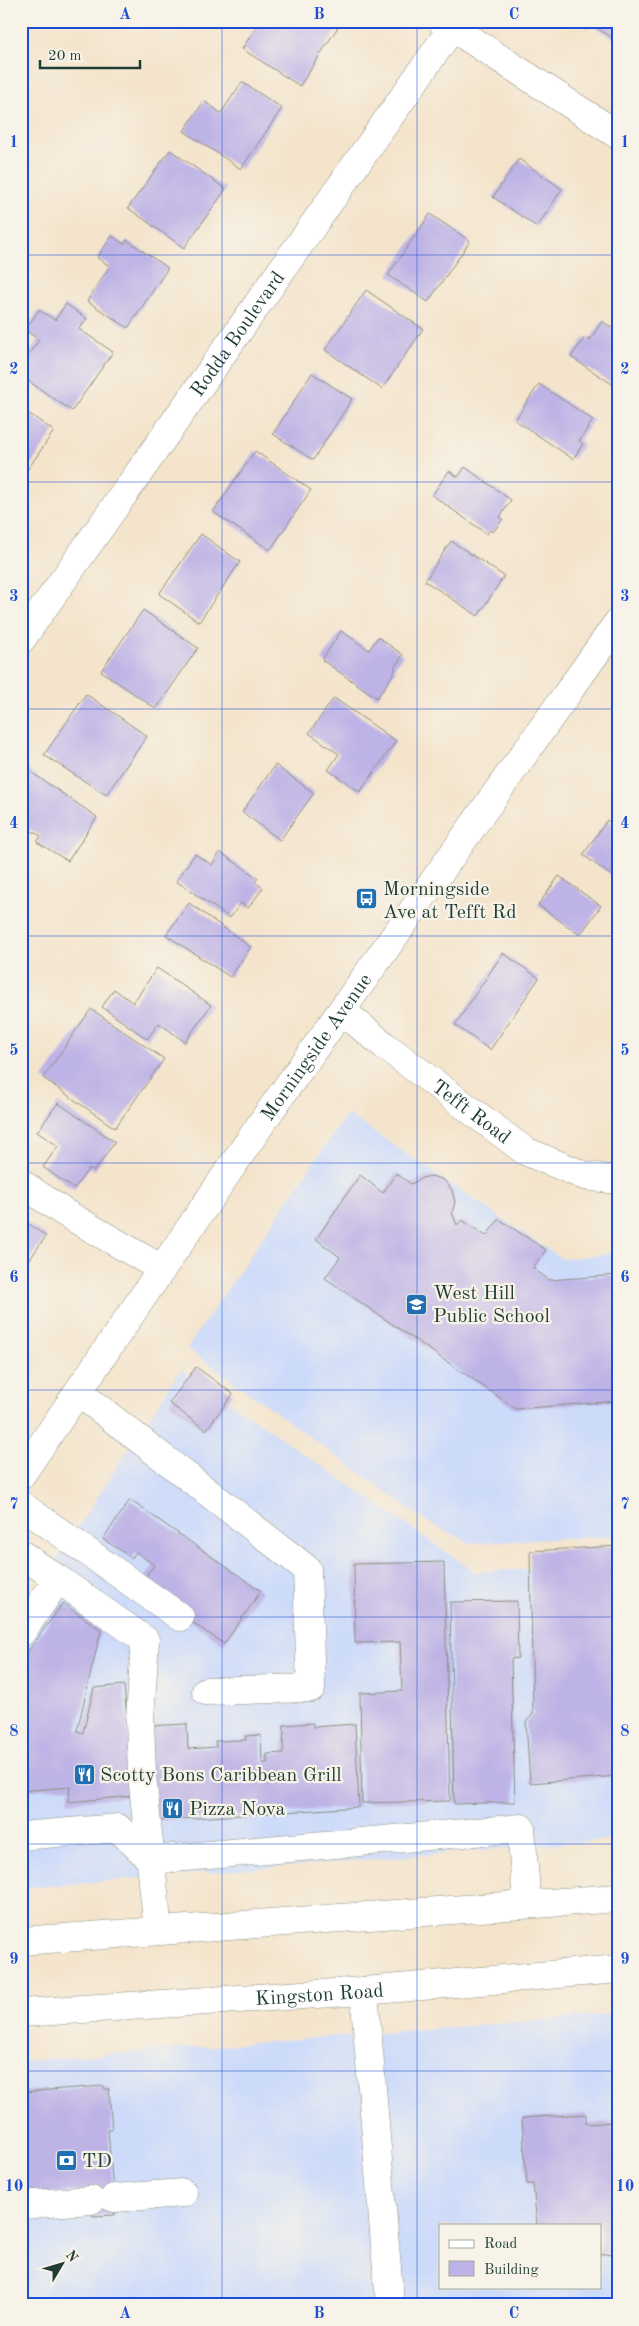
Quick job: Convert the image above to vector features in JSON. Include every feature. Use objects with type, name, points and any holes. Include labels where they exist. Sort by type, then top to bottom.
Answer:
[{"type":"main road","points":[[447,24],[618,135]]},
{"type":"main road","name":"Rodda Boulevard","points":[[21,640],[447,24]]},
{"type":"main road","name":"Morningside Avenue","points":[[21,1475],[342,1011],[618,622]]},
{"type":"main road","name":"Tefft Road","points":[[342,1011],[385,1046],[525,1151],[585,1176],[618,1180]]},
{"type":"main road","points":[[21,1182],[65,1213],[162,1269]]},
{"type":"main road","points":[[78,1392],[307,1569],[311,1688],[206,1691]]},
{"type":"main road","points":[[21,1505],[180,1617]]},
{"type":"main road","points":[[21,1554],[145,1640],[140,1720],[142,1775],[158,1931]]},
{"type":"main road","points":[[21,1633],[58,1579]]},
{"type":"main road","points":[[21,1836],[118,1828],[151,1860],[521,1828],[527,1904]]},
{"type":"main road","points":[[21,1942],[618,1898]]},
{"type":"main road","name":"Kingston Road","points":[[21,2013],[364,1991],[618,1969]]},
{"type":"main road","points":[[364,1991],[390,2305]]},
{"type":"main road","points":[[21,2206],[184,2193]]},
{"type":"shaded area","name":"West Hill Public School","points":[[347,1114],[562,1259],[618,1253],[618,1536],[470,1543],[429,1523],[187,1348]]},
{"type":"shaded area","points":[[181,1369],[475,1572],[618,1564],[618,1839],[21,1888],[21,1614]]},
{"type":"shaded area","points":[[618,2014],[618,2305],[21,2305],[21,2061]]},
{"type":"building","points":[[260,21],[329,21],[338,27],[300,86],[242,49]]},
{"type":"building","points":[[579,21],[618,21],[618,34],[614,39],[591,24],[588,28]]},
{"type":"building","points":[[242,82],[282,108],[241,169],[184,131],[204,101],[221,113]]},
{"type":"building","points":[[170,150],[226,189],[184,248],[128,208]]},
{"type":"building","points":[[519,159],[562,189],[537,227],[493,197]]},
{"type":"building","points":[[430,214],[470,241],[428,302],[388,275]]},
{"type":"building","points":[[112,236],[124,244],[127,240],[168,268],[128,328],[87,301],[110,266],[97,258]]},
{"type":"building","points":[[366,290],[423,329],[382,389],[325,350]]},
{"type":"building","points":[[66,304],[87,319],[79,329],[113,352],[72,411],[21,376],[21,365],[39,340],[25,330],[39,310],[55,320]]},
{"type":"building","points":[[602,321],[618,332],[618,388],[571,357],[585,337],[590,340]]},
{"type":"building","points":[[312,373],[352,399],[313,460],[273,434]]},
{"type":"building","points":[[539,384],[593,420],[579,441],[583,444],[573,459],[515,420]]},
{"type":"building","points":[[21,408],[54,431],[21,479]]},
{"type":"building","points":[[255,451],[311,490],[270,550],[213,512]]},
{"type":"building","points":[[465,467],[511,500],[500,517],[503,519],[493,532],[490,530],[487,534],[432,495],[449,471],[458,477]]},
{"type":"building","points":[[201,534],[240,562],[199,622],[159,594]]},
{"type":"building","points":[[451,541],[504,576],[478,616],[425,581]]},
{"type":"building","points":[[143,610],[198,648],[156,709],[101,671]]},
{"type":"building","points":[[341,631],[369,650],[378,637],[403,655],[394,668],[396,670],[377,698],[322,660]]},
{"type":"building","points":[[86,694],[147,736],[106,795],[44,755]]},
{"type":"building","points":[[334,698],[396,741],[360,792],[328,770],[339,754],[309,733]]},
{"type":"building","points":[[275,765],[314,793],[280,840],[242,812]]},
{"type":"building","points":[[25,768],[97,817],[68,861],[37,842],[41,836],[21,825],[21,774]]},
{"type":"building","points":[[607,820],[618,828],[618,880],[583,855]]},
{"type":"building","points":[[220,852],[258,878],[255,882],[263,888],[248,908],[241,903],[230,918],[176,881],[195,854],[212,865]]},
{"type":"building","points":[[559,876],[601,906],[580,935],[538,905]]},
{"type":"building","points":[[21,886],[27,891],[21,900]]},
{"type":"building","points":[[189,903],[251,947],[230,977],[166,935]]},
{"type":"building","points":[[503,953],[539,978],[490,1050],[455,1025]]},
{"type":"building","points":[[157,968],[211,1005],[185,1042],[159,1023],[147,1039],[102,1007],[114,989],[133,1003]]},
{"type":"building","points":[[91,1009],[164,1059],[115,1128],[43,1078]]},
{"type":"building","points":[[58,1103],[115,1142],[94,1171],[89,1168],[74,1189],[43,1167],[58,1146],[37,1132]]},
{"type":"building","points":[[396,1173],[411,1184],[431,1176],[444,1180],[452,1190],[455,1202],[452,1213],[457,1225],[462,1220],[486,1236],[499,1219],[546,1250],[533,1268],[549,1280],[618,1275],[618,1401],[516,1409],[325,1278],[340,1257],[316,1239],[360,1175],[383,1193]]},
{"type":"building","points":[[21,1219],[46,1236],[21,1272]]},
{"type":"building","points":[[196,1367],[233,1394],[206,1430],[169,1403]]},
{"type":"building","points":[[130,1500],[261,1591],[224,1644],[139,1586],[154,1565],[136,1552],[132,1558],[103,1539]]},
{"type":"building","points":[[618,1546],[618,1776],[530,1783],[526,1722],[533,1714],[530,1551]]},
{"type":"building","points":[[444,1562],[450,1801],[362,1803],[360,1693],[402,1691],[400,1642],[355,1643],[354,1564]]},
{"type":"building","points":[[517,1601],[518,1658],[511,1659],[515,1802],[454,1804],[450,1602]]},
{"type":"building","points":[[63,1603],[101,1630],[77,1731],[83,1733],[94,1688],[124,1685],[134,1796],[68,1802],[70,1787],[21,1791],[21,1661]]},
{"type":"building","points":[[313,1723],[313,1727],[355,1724],[359,1807],[152,1821],[146,1726],[187,1724],[188,1749],[216,1747],[215,1741],[246,1740],[245,1736],[261,1735],[262,1763],[267,1763],[267,1754],[283,1753],[284,1725]]},
{"type":"building","name":"TD","points":[[104,2086],[105,2089],[109,2089],[112,2130],[108,2130],[115,2215],[93,2216],[91,2190],[21,2195],[21,2092]]},
{"type":"building","points":[[618,2105],[618,2132],[616,2132],[615,2106]]},
{"type":"building","points":[[586,2114],[586,2124],[613,2122],[618,2207],[618,2253],[602,2254],[602,2224],[537,2224],[533,2184],[527,2184],[522,2118]]},
{"type":"place","name":"Morningside Ave at Tefft Rd","points":[[367,899]]},
{"type":"place","name":"West Hill Public School","points":[[417,1304]]},
{"type":"place","name":"Scotty Bons Caribbean Grill","points":[[84,1774]]},
{"type":"place","name":"Pizza Nova","points":[[173,1808]]},
{"type":"place","name":"TD","points":[[66,2160]]}]
